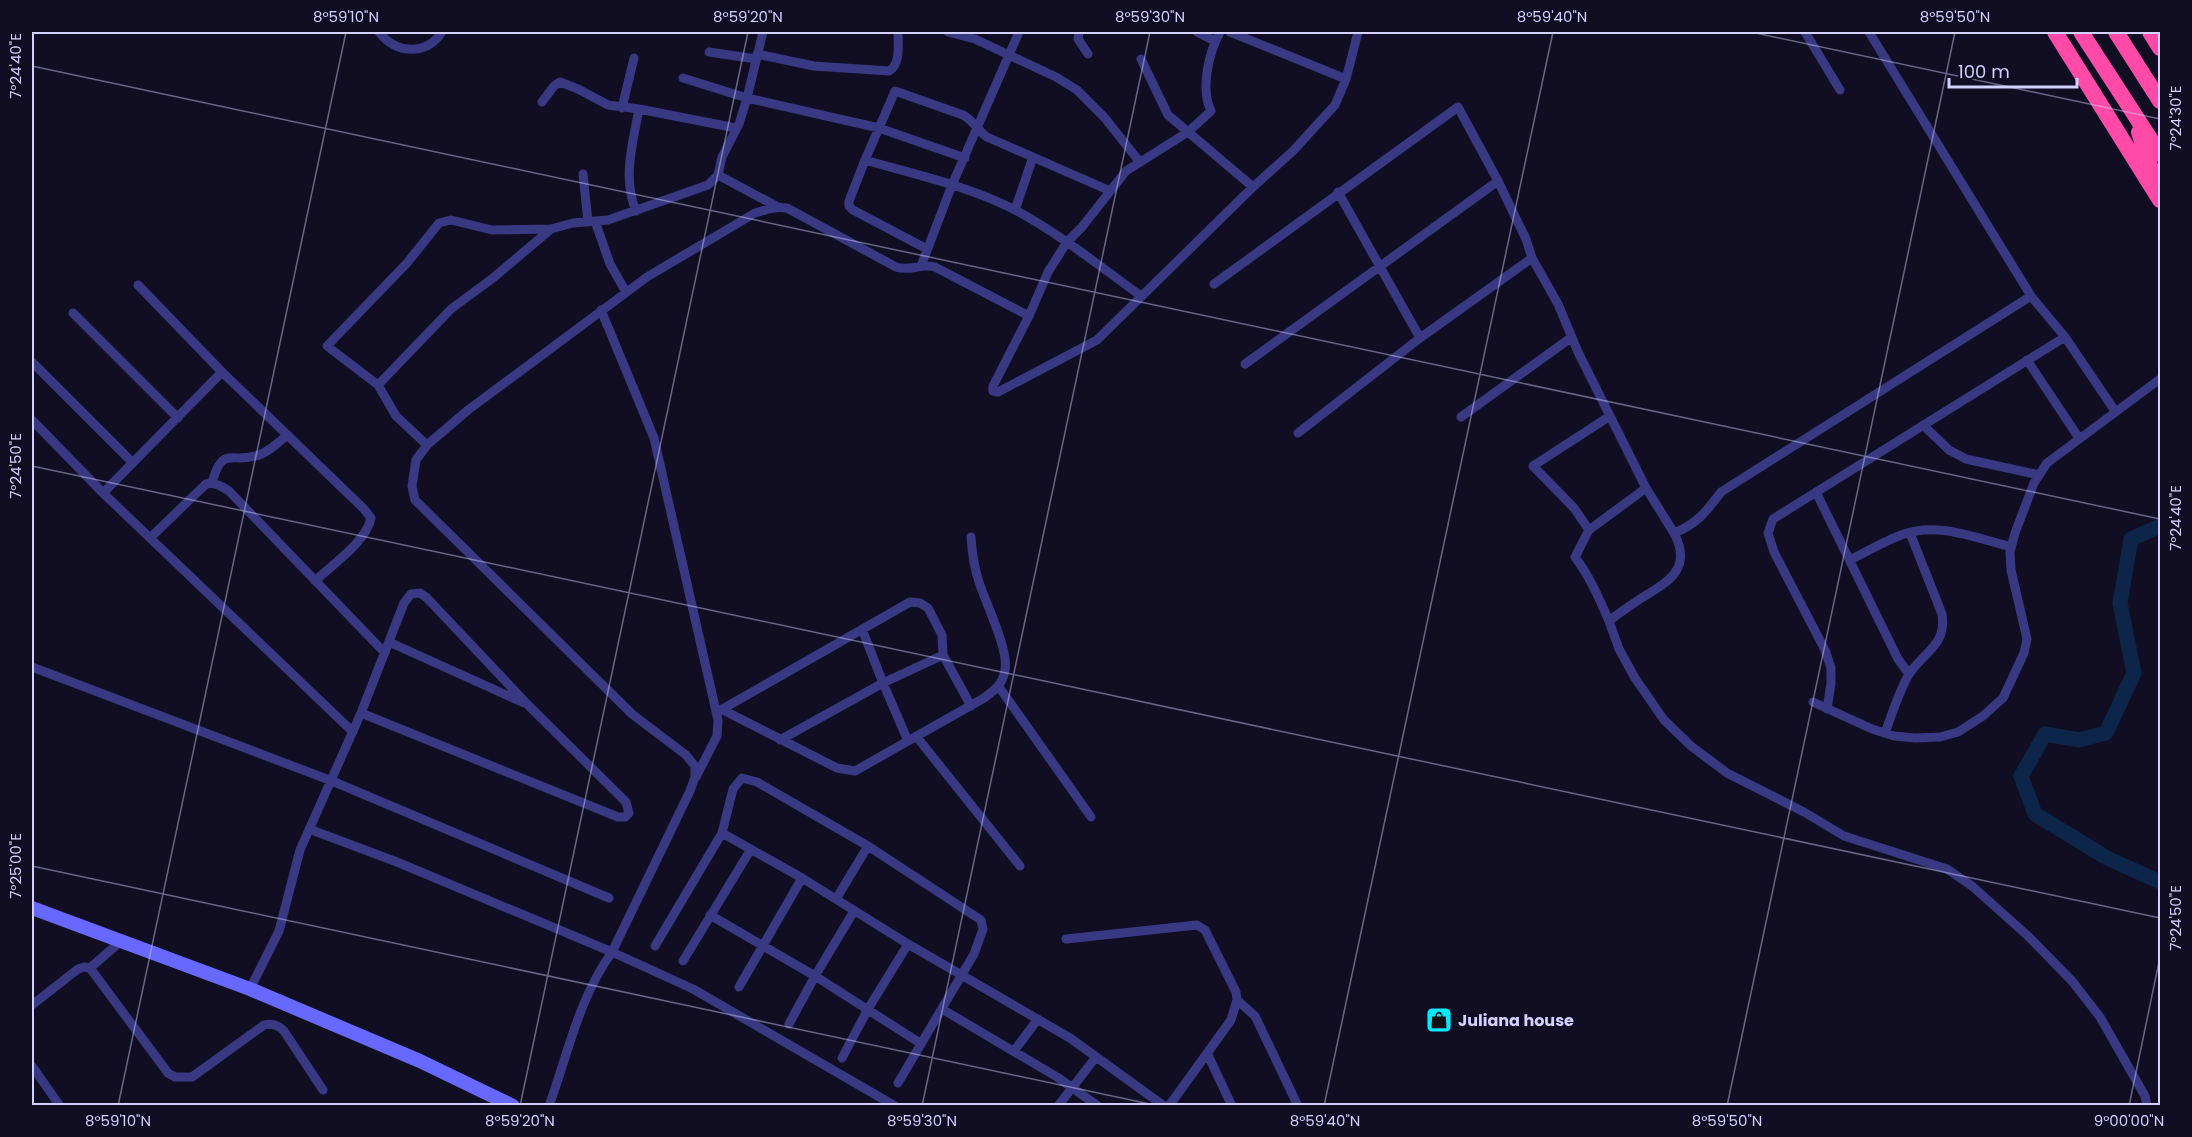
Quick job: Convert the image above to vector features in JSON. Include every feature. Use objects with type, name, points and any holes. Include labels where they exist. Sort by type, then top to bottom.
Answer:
[{"type":"highway","points":[[2055,32],[2160,199]]},
{"type":"highway","points":[[2081,32],[2160,154]]},
{"type":"highway","points":[[2116,32],[2159,97]]},
{"type":"highway","points":[[2150,32],[2160,48]]},
{"type":"highway","points":[[2132,111],[2160,199]]},
{"type":"street","points":[[379,32],[390,43],[405,50],[428,45],[442,32]]},
{"type":"street","points":[[427,444],[396,416],[378,385],[327,346],[407,263],[438,223],[451,220],[492,230],[551,229],[573,223],[608,219],[708,185],[718,175],[722,157],[747,98],[763,32]]},
{"type":"street","points":[[709,52],[757,56],[814,66],[889,71],[894,69],[896,63],[898,32]]},
{"type":"street","points":[[948,32],[963,34],[975,39],[1056,77],[1077,90],[1104,117],[1139,161]]},
{"type":"street","points":[[921,266],[952,185],[1018,32]]},
{"type":"street","points":[[1079,32],[1078,39],[1088,54]]},
{"type":"street","points":[[1197,32],[1215,41]]},
{"type":"street","points":[[1220,32],[1215,41],[1209,66],[1205,100],[1211,111],[1188,132],[1126,171],[1108,190],[1089,219],[1067,242],[1048,272],[1029,316],[993,386],[993,391],[998,392],[1098,340],[1253,187],[1293,151],[1335,105],[1346,79],[1358,32]]},
{"type":"street","points":[[1805,32],[1840,90]]},
{"type":"street","points":[[1869,32],[2031,296],[2065,337],[2115,411]]},
{"type":"street","points":[[1236,33],[1346,79]]},
{"type":"street","points":[[622,108],[634,58]]},
{"type":"street","points":[[1141,58],[1168,115],[1253,187]]},
{"type":"street","points":[[683,78],[747,98],[879,128],[965,158]]},
{"type":"street","points":[[542,102],[560,82],[578,89],[601,103],[736,128]]},
{"type":"street","points":[[927,249],[849,206],[865,160],[895,91],[970,118],[977,130],[987,137],[1108,190]]},
{"type":"street","points":[[1214,284],[1458,107],[1498,181],[1526,239],[1532,258],[1557,304],[1646,488],[1680,545],[1681,560],[1676,573],[1664,584],[1609,621]]},
{"type":"street","points":[[636,211],[630,193],[629,169],[639,109]]},
{"type":"street","points":[[1015,210],[1033,157]]},
{"type":"street","points":[[865,160],[952,185],[1015,210],[1067,242],[1141,296]]},
{"type":"street","points":[[584,174],[592,221],[626,292]]},
{"type":"street","points":[[718,175],[778,207]]},
{"type":"street","points":[[1245,364],[1381,268],[1498,181]]},
{"type":"street","points":[[1338,192],[1420,339]]},
{"type":"street","points":[[695,777],[695,766],[686,755],[632,714],[415,500],[412,486],[416,460],[427,444],[468,410],[646,278],[755,213],[778,207],[787,208],[896,267],[912,269],[928,265],[935,267],[1029,316]]},
{"type":"street","points":[[378,385],[451,309],[493,278],[551,229]]},
{"type":"street","points":[[1298,433],[1420,339],[1532,258]]},
{"type":"street","points":[[138,285],[222,372],[371,518],[369,528],[363,537],[315,581]]},
{"type":"street","points":[[1674,533],[1690,527],[1704,514],[1721,492],[2031,296]]},
{"type":"street","points":[[549,1106],[587,996],[598,972],[612,952],[695,777],[717,736],[719,726],[719,711],[655,444],[601,310]]},
{"type":"street","points":[[73,313],[178,418]]},
{"type":"street","points":[[1461,417],[1572,337]]},
{"type":"street","points":[[1827,709],[1831,668],[1825,650],[1774,552],[1768,533],[1773,519],[2065,337]]},
{"type":"street","points":[[2027,360],[2079,438]]},
{"type":"street","points":[[32,362],[133,463]]},
{"type":"street","points":[[103,493],[222,372]]},
{"type":"street","points":[[1813,702],[1886,733],[1923,738],[1940,737],[1958,732],[1983,716],[2003,698],[2024,653],[2027,639],[2011,570],[2011,547],[2034,483],[2047,463],[2160,379]]},
{"type":"street","points":[[1589,530],[1574,508],[1533,466],[1610,416]]},
{"type":"street","points":[[32,420],[103,493],[353,732]]},
{"type":"street","points":[[1923,425],[1955,455],[2039,475]]},
{"type":"street","points":[[212,482],[216,467],[223,460],[231,457],[259,456],[288,435]]},
{"type":"street","points":[[150,538],[206,484],[212,482],[229,491],[385,653]]},
{"type":"street","points":[[1646,488],[1589,530],[1575,557],[1588,576],[1619,649],[1635,678],[1664,720],[1691,746],[1727,773],[1804,812],[1844,836],[1947,869],[1972,886],[1999,909],[2072,981],[2100,1017],[2145,1096],[2147,1106]]},
{"type":"street","points":[[1816,492],[1898,659],[1909,674]]},
{"type":"street","points":[[1850,560],[1902,535],[1925,530],[1948,530],[2011,547]]},
{"type":"street","points":[[1886,733],[1909,674],[1941,637],[1943,625],[1942,614],[1910,533]]},
{"type":"street","points":[[719,711],[837,768],[855,771],[999,687],[1005,672],[1006,657],[978,579],[971,537]]},
{"type":"street","points":[[250,989],[279,931],[300,850],[361,713],[404,603],[411,594],[420,593],[626,802],[628,813],[625,817],[618,817],[361,713]]},
{"type":"street","points":[[719,711],[909,602],[920,603],[928,608],[942,635],[943,655],[970,706]]},
{"type":"street","points":[[862,628],[883,683],[912,739],[1020,866]]},
{"type":"street","points":[[389,642],[529,705]]},
{"type":"street","points":[[780,740],[883,683],[943,655]]},
{"type":"street","points":[[32,667],[332,781],[609,898]]},
{"type":"street","points":[[999,687],[1091,817]]},
{"type":"street","points":[[656,946],[722,833],[733,789],[742,778],[757,782],[868,846],[981,920],[982,934],[974,954],[898,1083]]},
{"type":"street","points":[[309,829],[397,862],[612,952],[702,994],[895,1106]]},
{"type":"street","points":[[722,833],[802,878],[908,944],[1070,1038],[1164,1106]]},
{"type":"street","points":[[836,899],[868,846]]},
{"type":"street","points":[[683,962],[751,849]]},
{"type":"street","points":[[739,987],[802,878]]},
{"type":"street","points":[[32,908],[250,989],[420,1061],[513,1106]]},
{"type":"street","points":[[789,1024],[854,911]]},
{"type":"street","points":[[710,915],[815,976],[921,1043]]},
{"type":"street","points":[[1066,939],[1197,925],[1205,930],[1236,992],[1237,1000],[1231,1020],[1169,1106]]},
{"type":"street","points":[[90,968],[120,942]]},
{"type":"street","points":[[842,1058],[868,1009],[908,944]]},
{"type":"street","points":[[32,1005],[78,969],[90,968],[168,1073],[175,1077],[192,1077],[264,1025],[273,1024],[284,1031],[323,1090]]},
{"type":"street","points":[[1237,1000],[1255,1016],[1298,1106]]},
{"type":"street","points":[[942,1009],[1072,1087],[1098,1106]]},
{"type":"street","points":[[1014,1051],[1038,1019]]},
{"type":"street","points":[[1207,1053],[1232,1106]]},
{"type":"street","points":[[1058,1106],[1096,1057]]},
{"type":"street","points":[[32,1066],[60,1106]]},
{"type":"waterway","points":[[2160,526],[2131,539],[2120,603],[2134,673],[2106,733],[2079,740],[2045,734],[2021,776],[2035,814],[2107,858],[2160,882]]},
{"type":"place","name":"Juliana house","points":[[1439,1020]]}]
